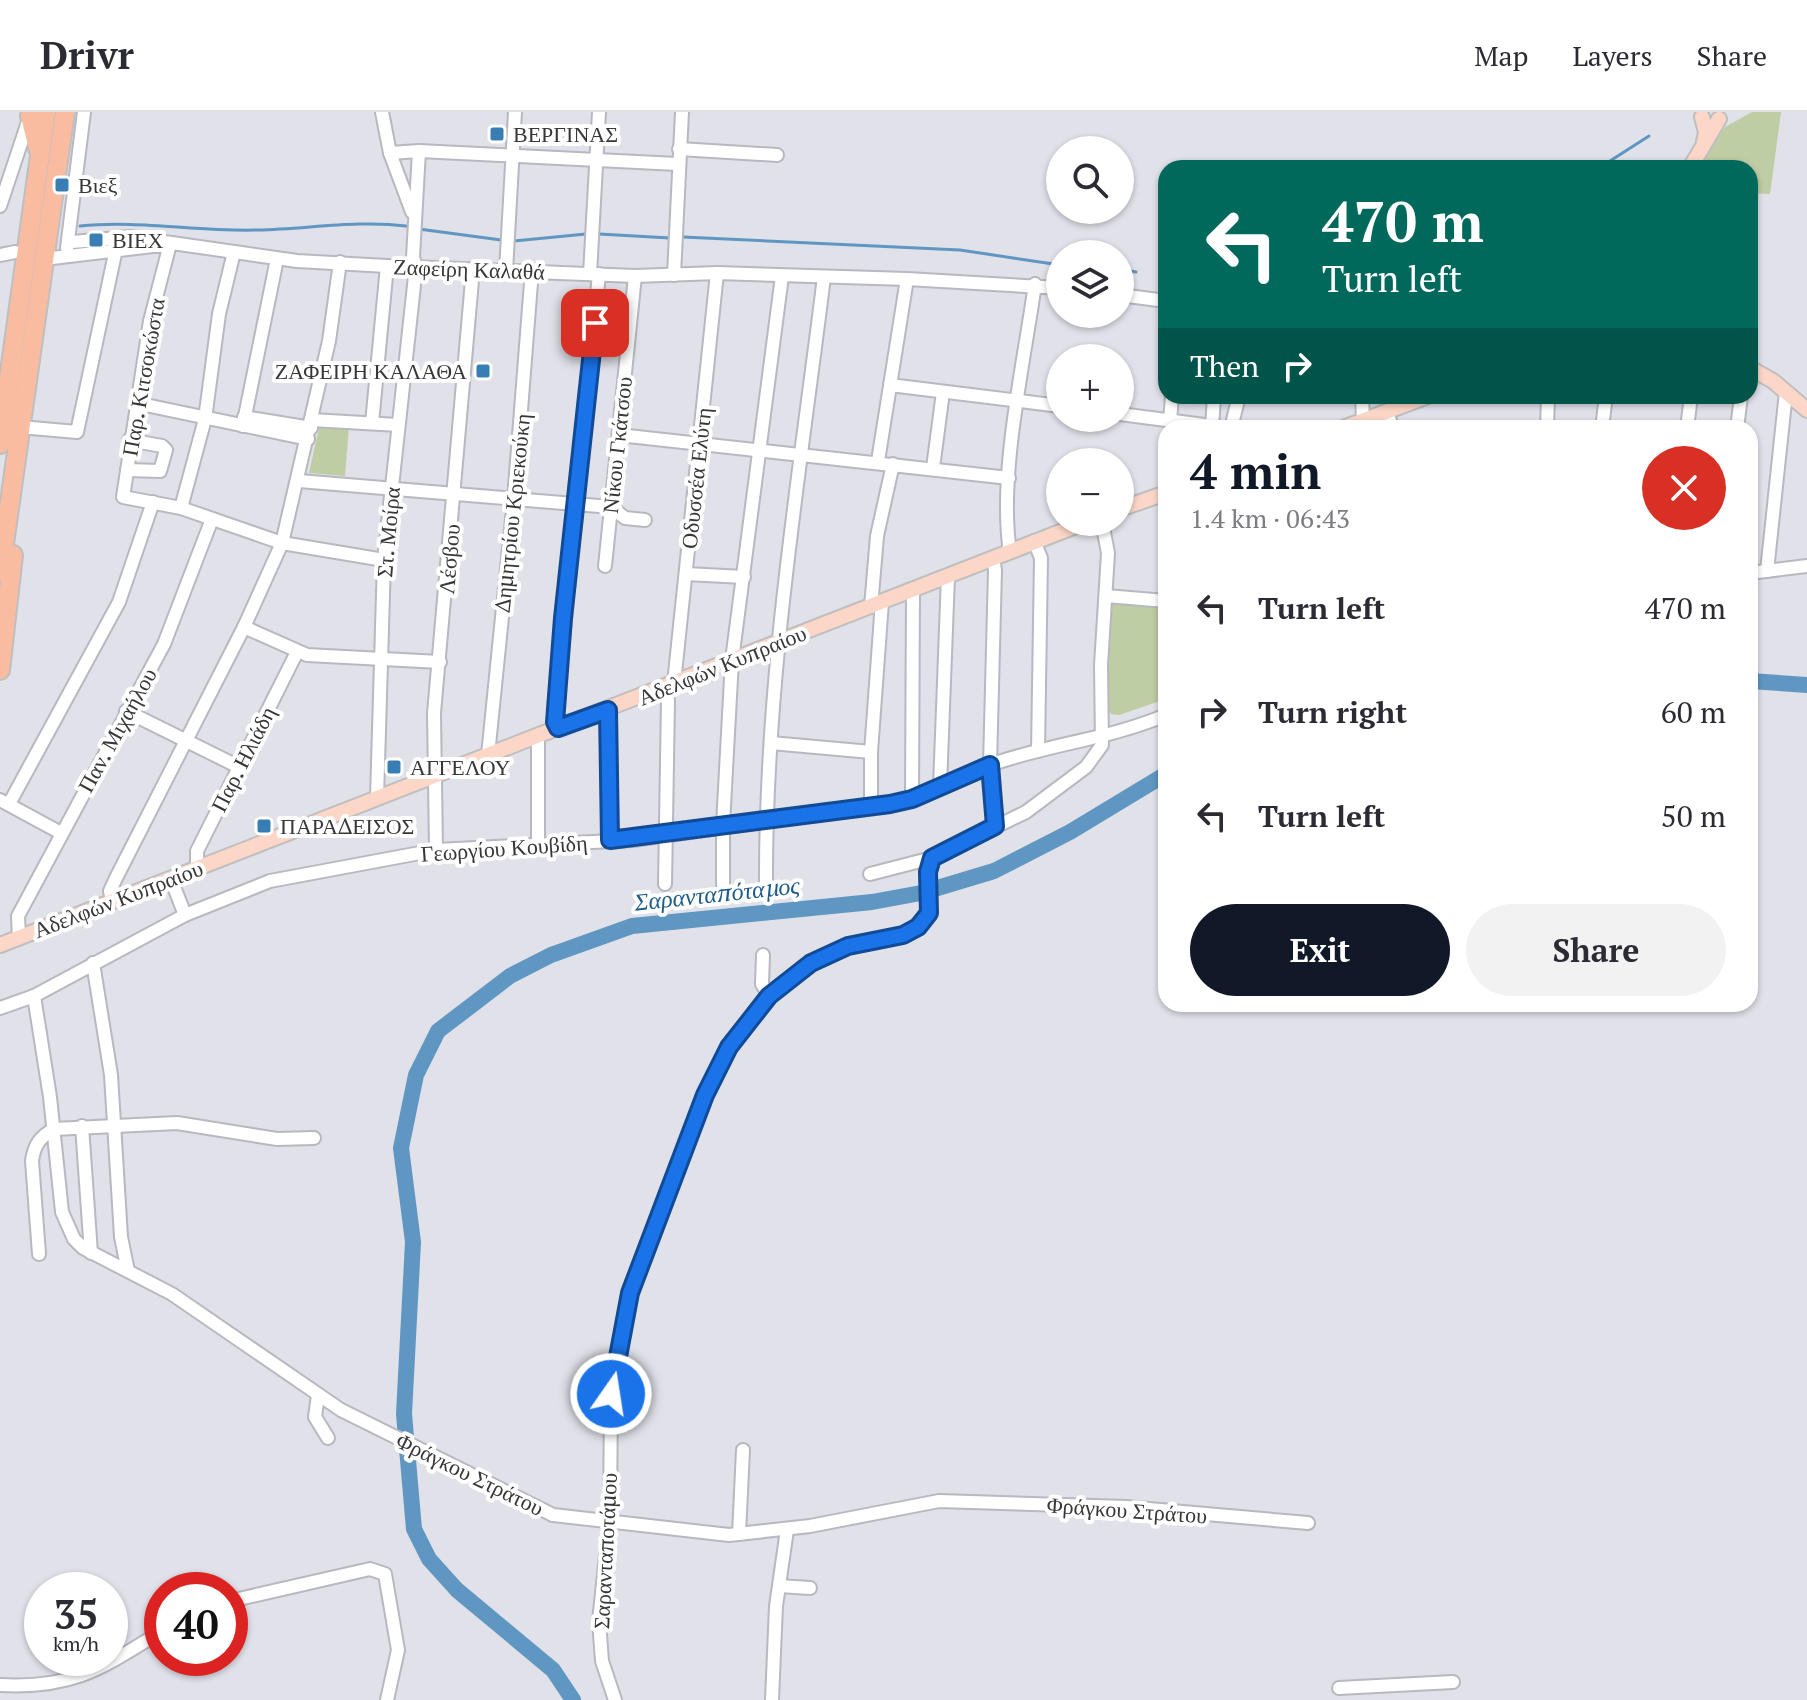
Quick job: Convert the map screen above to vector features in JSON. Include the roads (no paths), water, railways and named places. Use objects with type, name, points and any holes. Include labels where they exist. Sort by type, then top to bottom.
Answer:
[{"type":"highway","points":[[0,572],[65,112]]},
{"type":"highway","points":[[0,444],[40,156],[35,113]]},
{"type":"highway","points":[[0,670],[16,525],[14,472]]},
{"type":"main road","points":[[1695,160],[1705,137],[1700,114],[1724,114]]},
{"type":"main road","points":[[1695,160],[1724,114]]},
{"type":"main road","points":[[1758,373],[1807,410]]},
{"type":"main road","points":[[1363,420],[1406,404]]},
{"type":"main road","points":[[1134,504],[1158,496]]},
{"type":"main road","name":"Αδελφών Κυπραίου","points":[[0,945],[1048,536]]},
{"type":"street","points":[[69,248],[84,112]]},
{"type":"street","points":[[382,112],[390,153],[414,219]]},
{"type":"street","points":[[558,728],[555,722],[563,618],[595,274],[599,112]]},
{"type":"street","points":[[674,275],[677,164],[682,112]]},
{"type":"street","points":[[0,206],[35,113]]},
{"type":"street","points":[[506,271],[513,156],[512,113]]},
{"type":"street","points":[[679,149],[777,155]]},
{"type":"street","points":[[390,153],[419,151],[677,164]]},
{"type":"street","name":"Στ. Μοίρα","points":[[377,798],[384,560],[416,267],[413,257],[419,151]]},
{"type":"street","name":"Ζαφείρη Καλαθά","points":[[69,248],[130,237],[277,259],[387,266],[635,276],[717,273],[1046,286]]},
{"type":"street","points":[[44,259],[69,248],[152,249],[170,244]]},
{"type":"street","name":"Παρ. Κιτσοκώστα","points":[[153,502],[123,497],[129,440],[150,321],[170,244]]},
{"type":"street","points":[[20,427],[77,432],[116,249]]},
{"type":"street","points":[[0,255],[15,252]]},
{"type":"street","points":[[181,508],[205,419],[219,314],[234,252]]},
{"type":"street","points":[[244,422],[277,259]]},
{"type":"street","points":[[112,901],[110,891],[115,880],[244,627],[282,543],[299,481],[329,341],[340,262]]},
{"type":"street","points":[[372,423],[387,266]]},
{"type":"street","name":"Λέσβου","points":[[436,850],[433,777],[440,662],[473,269]]},
{"type":"street","name":"Δημητρίου Κριεκούκη","points":[[488,755],[514,499],[532,270]]},
{"type":"street","name":"Οδυσσέα Ελύτη","points":[[665,884],[668,686],[686,574],[696,451],[701,442],[717,273]]},
{"type":"street","name":"Νίκου Γκάτσου","points":[[605,566],[635,276]]},
{"type":"street","points":[[723,885],[732,660],[782,276]]},
{"type":"street","points":[[766,885],[766,819],[776,643],[824,277]]},
{"type":"street","points":[[878,461],[907,279]]},
{"type":"street","points":[[1010,552],[1005,523],[1009,478],[1035,284]]},
{"type":"street","points":[[1134,297],[1158,300]]},
{"type":"street","points":[[890,385],[1046,404]]},
{"type":"street","points":[[933,468],[943,392]]},
{"type":"street","points":[[1767,571],[1786,392]]},
{"type":"street","points":[[136,403],[205,419],[310,429],[372,423],[398,425]]},
{"type":"street","points":[[1362,404],[1363,420]]},
{"type":"street","points":[[1386,411],[1390,420]]},
{"type":"street","points":[[1134,416],[1163,420]]},
{"type":"street","points":[[619,435],[878,461],[1009,478]]},
{"type":"street","points":[[127,470],[160,471],[166,450],[162,446],[129,440]]},
{"type":"street","points":[[871,807],[877,536],[893,464]]},
{"type":"street","points":[[299,481],[611,507],[625,518],[645,520]]},
{"type":"street","points":[[61,833],[4,802],[119,602],[153,502],[181,508],[282,543],[384,560]]},
{"type":"street","name":"Παν. Μιχαήλου","points":[[19,938],[18,916],[173,625],[212,519]]},
{"type":"street","points":[[870,874],[932,858],[1026,812],[1075,776],[1097,753],[1103,737],[1101,665],[1108,553],[1105,536]]},
{"type":"street","points":[[1034,541],[1041,558],[1038,751]]},
{"type":"street","points":[[993,558],[990,765],[995,826]]},
{"type":"street","points":[[1758,572],[1807,566]]},
{"type":"street","points":[[686,574],[744,577]]},
{"type":"street","points":[[940,787],[948,576]]},
{"type":"street","points":[[912,799],[913,590]]},
{"type":"street","points":[[1106,596],[1158,600]]},
{"type":"street","points":[[244,627],[297,652],[440,662]]},
{"type":"street","name":"Παρ. Ηλιάδη","points":[[197,868],[197,851],[297,652]]},
{"type":"street","points":[[608,710],[610,840]]},
{"type":"street","points":[[126,711],[239,767]]},
{"type":"street","name":"Γεωργίου Κουβίδη","points":[[0,1008],[34,996],[185,915],[270,881],[436,850],[664,835],[871,807],[912,799],[990,765],[1103,737],[1158,718]]},
{"type":"street","points":[[538,736],[538,843]]},
{"type":"street","points":[[771,743],[871,752]]},
{"type":"street","name":"Σαρανταποτάμου","points":[[615,1700],[602,1661],[600,1635],[608,1523],[610,1406],[630,1293],[720,1063],[769,996],[823,956],[859,943],[908,933],[929,913],[928,877],[932,858]]},
{"type":"street","points":[[171,879],[185,915]]},
{"type":"street","points":[[763,955],[762,984],[769,996]]},
{"type":"street","points":[[93,963],[107,1042],[121,1237],[128,1271]]},
{"type":"street","name":"Φράγκου Στράτου","points":[[34,996],[54,1129],[62,1212],[74,1239],[91,1253],[222,1326],[318,1395],[391,1436],[553,1515],[715,1535],[787,1530],[923,1502],[963,1500],[1152,1509],[1308,1523]]},
{"type":"street","points":[[39,1254],[32,1161],[34,1148],[43,1135],[54,1129],[177,1123],[277,1139],[314,1138]]},
{"type":"street","points":[[82,1126],[91,1253]]},
{"type":"street","points":[[62,1212],[89,1208]]},
{"type":"street","points":[[318,1395],[315,1417],[328,1438]]},
{"type":"street","points":[[739,1534],[743,1450]]},
{"type":"street","points":[[772,1700],[779,1586],[787,1530]]},
{"type":"street","points":[[248,1597],[370,1569],[381,1571],[385,1574],[398,1650],[387,1700]]},
{"type":"street","points":[[779,1586],[810,1588]]},
{"type":"street","points":[[0,1685],[49,1685],[92,1674],[144,1642]]},
{"type":"street","points":[[1339,1688],[1453,1682]]},
{"type":"waterway","points":[[1612,160],[1649,136]]},
{"type":"waterway","points":[[80,226],[125,224],[236,230],[351,224],[406,226]]},
{"type":"waterway","points":[[419,229],[501,240]]},
{"type":"waterway","points":[[514,241],[586,234]]},
{"type":"waterway","points":[[599,234],[670,238]]},
{"type":"waterway","points":[[683,237],[960,250],[1046,263]]},
{"type":"waterway","name":"Σαρανταπόταμος","points":[[1758,682],[1807,685]]},
{"type":"waterway","name":"Σαρανταπόταμος","points":[[573,1700],[553,1670],[457,1590],[429,1559],[414,1529],[404,1414],[413,1242],[401,1148],[416,1075],[438,1031],[510,976],[551,955],[632,926],[872,902],[921,893],[994,871],[1070,832],[1158,779]]},
{"type":"place","name":"ΒΕΡΓΙΝΑΣ","points":[[497,134]]},
{"type":"place","name":"Βιεξ","points":[[62,185]]},
{"type":"place","name":"ΒΙΕΧ","points":[[96,240]]},
{"type":"place","name":"ΖΑΦΕΙΡΗ ΚΑΛΑΘΑ","points":[[483,371]]},
{"type":"place","name":"ΑΓΓΕΛΟΥ","points":[[394,767]]},
{"type":"place","name":"ΠΑΡΑΔΕΙΣΟΣ","points":[[264,826]]}]
